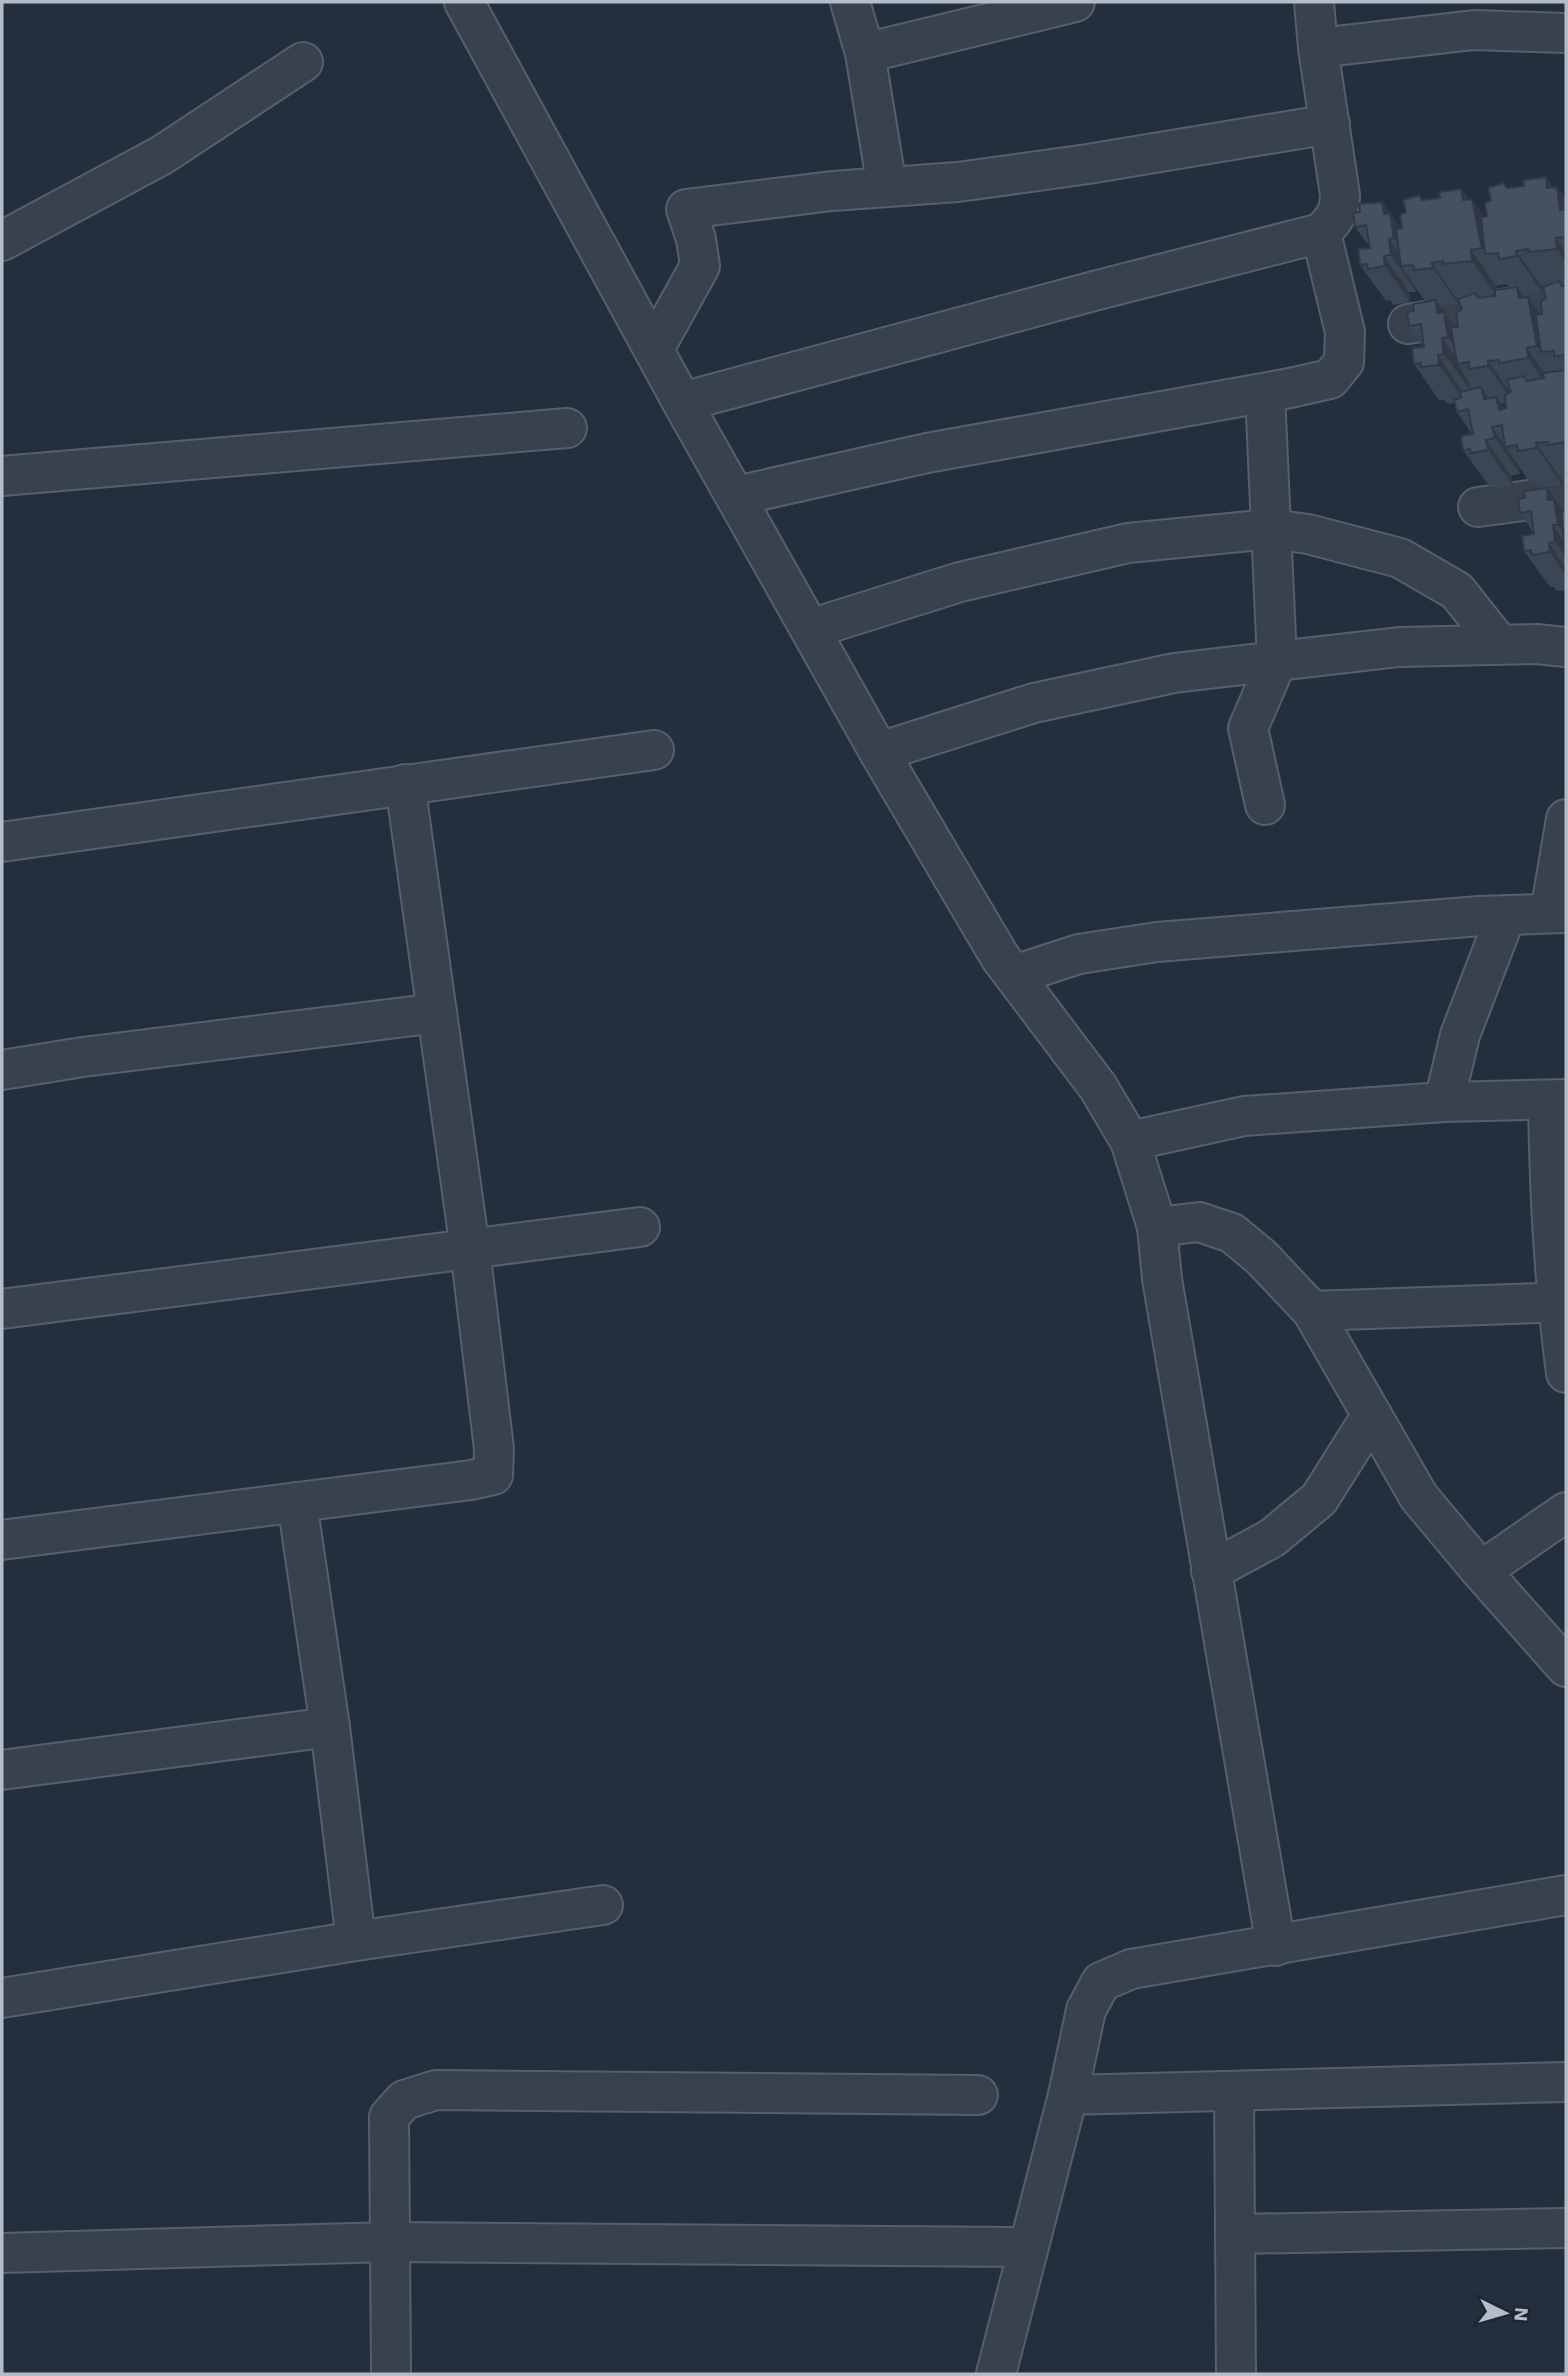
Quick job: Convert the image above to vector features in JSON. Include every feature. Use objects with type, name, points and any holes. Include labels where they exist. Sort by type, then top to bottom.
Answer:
[{"type":"street","points":[[850,2],[865,53],[887,187]]},
{"type":"street","points":[[865,53],[1074,2]]},
{"type":"street","points":[[682,402],[1321,233],[1340,209],[1340,195],[1318,48],[1314,2]]},
{"type":"street","points":[[472,4],[682,402],[879,752],[1000,957],[1098,1087],[1130,1141],[1157,1227],[1162,1279],[1276,1945]]},
{"type":"street","points":[[1318,48],[1474,16],[1566,33]]},
{"type":"street","points":[[2,241],[162,155],[303,62]]},
{"type":"street","points":[[654,349],[700,266],[696,239],[686,209],[832,191],[958,183],[1329,124]]},
{"type":"street","points":[[736,496],[927,453],[1265,393],[1329,379],[1344,362],[1345,332],[1321,233]]},
{"type":"street","points":[[1408,324],[1566,299]]},
{"type":"street","points":[[1265,393],[1277,661],[1248,728],[1265,805]]},
{"type":"street","points":[[2,476],[567,428]]},
{"type":"street","points":[[1478,507],[1566,495]]},
{"type":"street","points":[[810,629],[960,582],[1128,543],[1271,529],[1308,534],[1401,558],[1457,591],[1499,644]]},
{"type":"street","points":[[879,752],[1034,703],[1174,673],[1399,647],[1499,644],[1566,647]]},
{"type":"street","points":[[2,842],[654,750]]},
{"type":"street","points":[[2,1540],[493,1475],[494,1448],[470,1249],[405,784]]},
{"type":"street","points":[[1014,975],[1079,954],[1157,942],[1558,913],[1566,819]]},
{"type":"street","points":[[1444,1102],[1460,1035],[1506,915]]},
{"type":"street","points":[[2,1070],[83,1057],[438,1013]]},
{"type":"street","points":[[1130,1141],[1244,1116],[1444,1102],[1557,1100],[1549,1209],[1561,1302],[1566,1373]]},
{"type":"street","points":[[1157,1227],[1199,1222],[1232,1233],[1261,1257],[1312,1311],[1419,1497],[1566,1667]]},
{"type":"street","points":[[2,1309],[640,1227]]},
{"type":"street","points":[[1312,1311],[1561,1302]]},
{"type":"street","points":[[1212,1570],[1272,1538],[1320,1499],[1372,1415]]},
{"type":"street","points":[[297,1502],[330,1727],[356,1941]]},
{"type":"street","points":[[1481,1571],[1566,1512]]},
{"type":"street","points":[[2,1770],[330,1727]]},
{"type":"street","points":[[996,2374],[1069,2095],[1086,2010],[1101,1982],[1131,1969],[1566,1895]]},
{"type":"street","points":[[2,1998],[356,1941],[603,1905]]},
{"type":"street","points":[[1069,2095],[1566,2082]]},
{"type":"street","points":[[391,2374],[389,2117],[404,2100],[436,2090],[978,2095]]},
{"type":"street","points":[[1234,2091],[1236,2374]]},
{"type":"street","points":[[1236,2234],[1566,2228]]},
{"type":"street","points":[[2,2253],[390,2242],[1028,2248]]},
{"type":"building","points":[[1546,177],[1547,188],[1557,187],[1560,210],[1564,210],[1563,200],[1566,199],[1566,237],[1556,238],[1557,249],[1516,251],[1517,256],[1499,259],[1498,253],[1485,254],[1481,217],[1487,216],[1485,203],[1491,200],[1488,188],[1503,183],[1507,188],[1524,186],[1523,180]]},
{"type":"building","points":[[1461,189],[1463,200],[1472,199],[1482,248],[1471,250],[1472,261],[1444,264],[1443,261],[1432,263],[1433,268],[1414,270],[1413,265],[1401,266],[1396,229],[1402,228],[1400,215],[1406,212],[1403,200],[1419,195],[1422,200],[1440,198],[1439,192]]},
{"type":"building","points":[[1382,202],[1384,214],[1390,213],[1394,238],[1389,239],[1391,255],[1384,256],[1385,266],[1368,269],[1367,264],[1360,265],[1358,249],[1370,248],[1366,225],[1355,227],[1353,213],[1360,212],[1359,204]]},
{"type":"building","points":[[1559,281],[1562,286],[1566,286],[1566,355],[1554,356],[1554,351],[1541,352],[1536,315],[1542,314],[1541,302],[1546,298],[1543,287]]},
{"type":"building","points":[[1517,287],[1519,298],[1528,297],[1537,346],[1527,348],[1528,358],[1499,363],[1499,360],[1488,361],[1488,366],[1469,369],[1469,362],[1457,364],[1451,327],[1458,327],[1456,313],[1462,309],[1458,299],[1475,293],[1478,298],[1495,296],[1495,290]]},
{"type":"building","points":[[1436,300],[1437,313],[1444,312],[1448,337],[1442,338],[1444,354],[1438,355],[1439,365],[1421,367],[1421,363],[1414,364],[1412,348],[1424,347],[1421,324],[1409,326],[1407,312],[1414,311],[1413,304]]},
{"type":"building","points":[[1566,370],[1566,442],[1548,445],[1548,442],[1536,443],[1537,448],[1518,451],[1517,445],[1505,447],[1502,425],[1492,427],[1495,438],[1486,440],[1488,450],[1471,453],[1470,449],[1463,450],[1461,436],[1473,434],[1468,409],[1457,412],[1454,400],[1461,398],[1460,392],[1481,387],[1484,399],[1496,397],[1499,410],[1506,408],[1505,395],[1511,392],[1507,380],[1523,376],[1527,381],[1544,378],[1543,373]]},
{"type":"building","points":[[1547,488],[1548,500],[1554,499],[1558,525],[1553,525],[1555,542],[1549,543],[1550,552],[1532,555],[1531,550],[1524,551],[1522,536],[1534,534],[1531,511],[1520,513],[1518,499],[1525,498],[1524,491]]},
{"type":"building","points":[[1566,510],[1566,548],[1565,548],[1561,511]]}]
